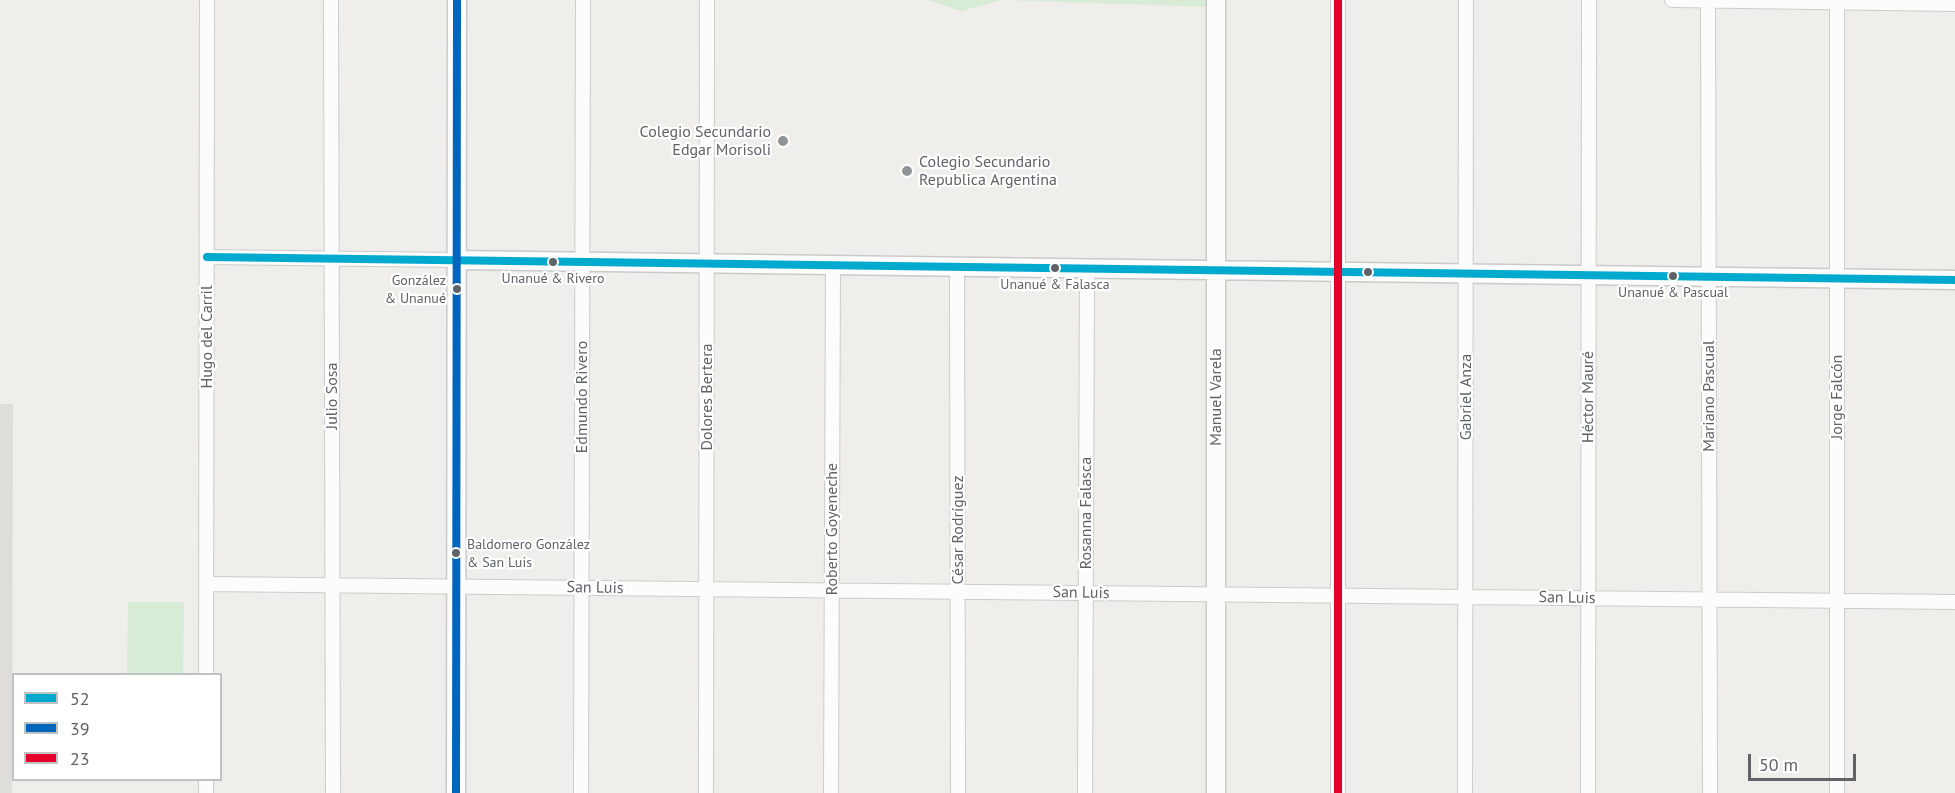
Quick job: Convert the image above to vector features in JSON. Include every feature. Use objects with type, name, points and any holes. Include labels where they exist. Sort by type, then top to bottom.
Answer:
[{"type":"street","name":"Hugo del Carril","points":[[206,673],[207,0]]},
{"type":"street","name":"Julio Sosa","points":[[331,0],[333,793]]},
{"type":"street","points":[[456,793],[457,0]]},
{"type":"street","name":"Edmundo Rivero","points":[[581,793],[583,0]]},
{"type":"street","name":"Dolores Bertera","points":[[706,793],[707,0]]},
{"type":"street","name":"Manuel Varela","points":[[1216,0],[1216,793]]},
{"type":"street","points":[[1338,0],[1338,793]]},
{"type":"street","name":"Gabriel Anza","points":[[1465,793],[1466,0]]},
{"type":"street","name":"Héctor Mauré","points":[[1588,793],[1589,0]]},
{"type":"street","points":[[1672,0],[1955,4]]},
{"type":"street","name":"Mariano Pascual","points":[[1708,0],[1710,793]]},
{"type":"street","name":"Jorge Falcón","points":[[1837,2],[1837,793]]},
{"type":"street","points":[[207,257],[1955,280]]},
{"type":"street","name":"Roberto Goyeneche","points":[[831,793],[832,265]]},
{"type":"street","name":"César Rodríguez","points":[[957,267],[958,793]]},
{"type":"street","name":"Rosanna Falasca","points":[[1085,793],[1087,269]]},
{"type":"street","name":"San Luis","points":[[206,584],[1955,602]]},
{"type":"shaded area","points":[[0,404],[13,404],[12,793],[0,793]]},
{"type":"green space","points":[[928,0],[1001,0],[961,11]]},
{"type":"green space","points":[[1004,0],[1210,0],[1210,7]]},
{"type":"green space","points":[[128,602],[184,602],[183,673],[127,673]]},
{"type":"transit line","name":"39","points":[[456,793],[457,0]]},
{"type":"transit line","name":"23","points":[[1338,0],[1338,793]]},
{"type":"transit line","name":"52","points":[[207,257],[1955,280]]},
{"type":"place","name":"Colegio Secundario Edgar Morisoli","points":[[783,141]]},
{"type":"place","name":"Colegio Secundario Republica Argentina","points":[[907,171]]},
{"type":"place","name":"Unanué & Rivero","points":[[553,262]]},
{"type":"place","name":"Unanué & Falasca","points":[[1055,268]]},
{"type":"place","name":"Unanué & Pascual","points":[[1673,276]]},
{"type":"place","name":"González & Unanué","points":[[457,289]]},
{"type":"place","name":"Baldomero González & San Luis","points":[[456,553]]}]
